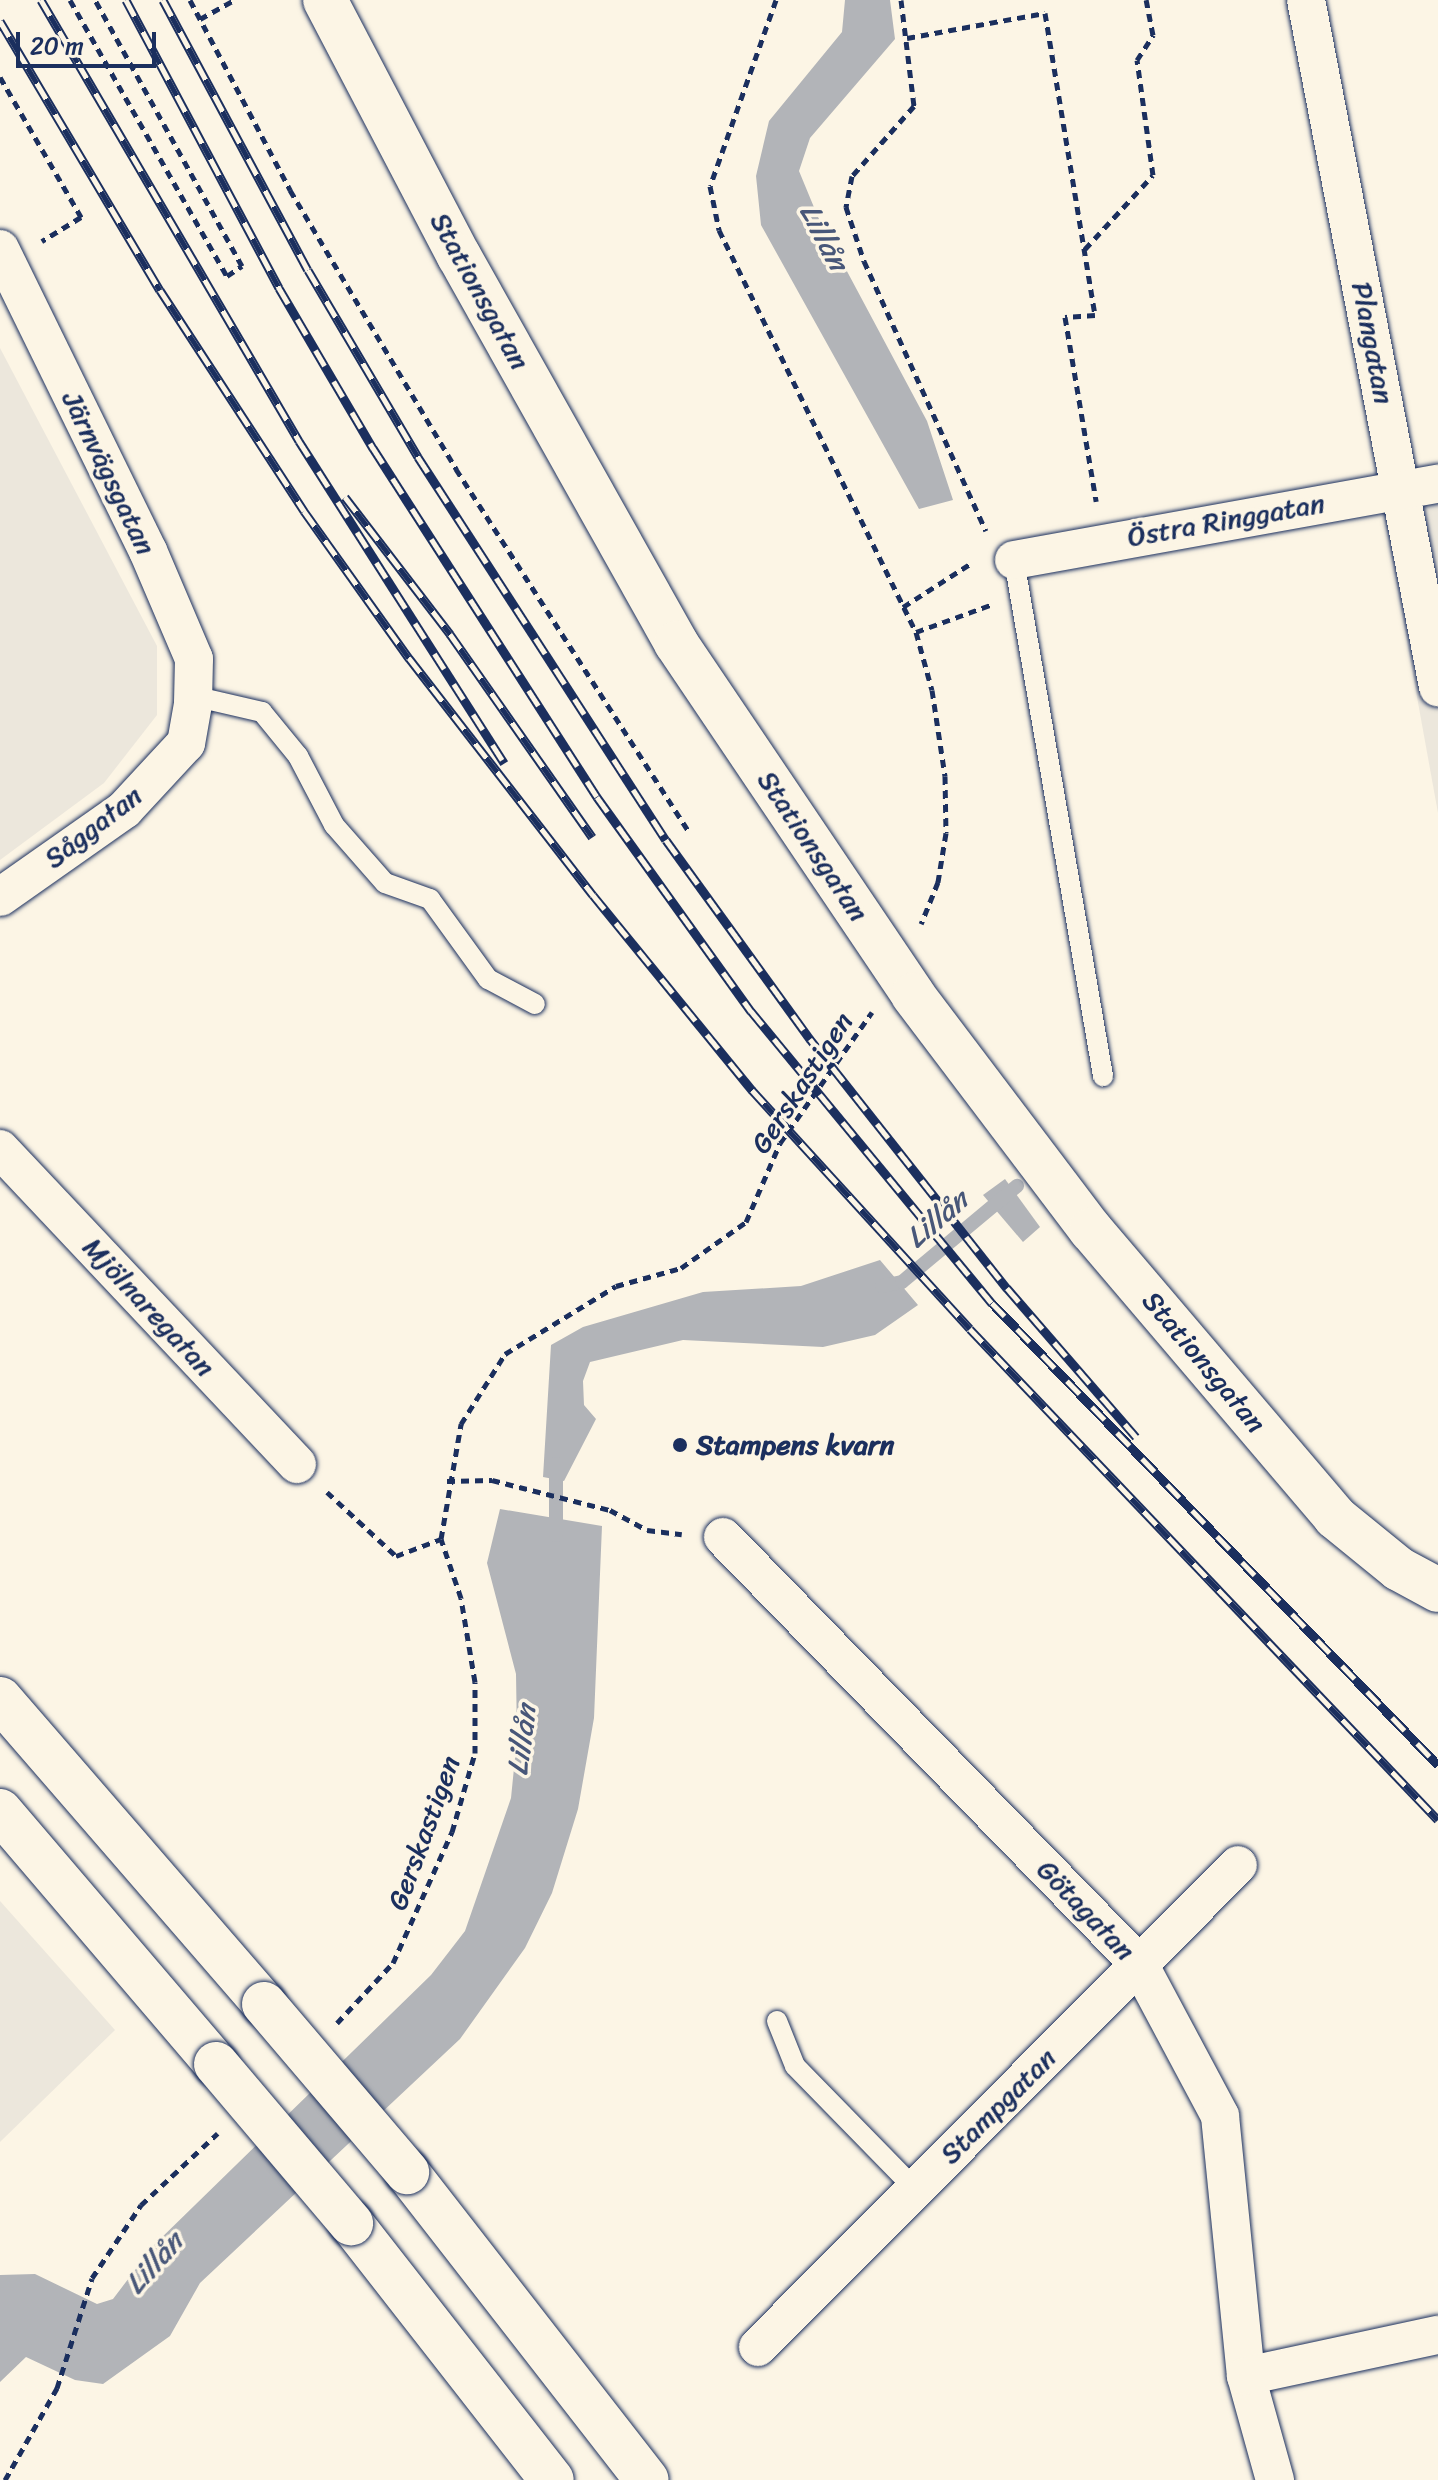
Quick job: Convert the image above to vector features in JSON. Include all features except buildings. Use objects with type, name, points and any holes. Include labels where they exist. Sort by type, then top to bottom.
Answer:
[{"type":"main road","name":"Stationsgatan","points":[[325,0],[459,256],[676,643],[913,995],[1091,1230],[1335,1517],[1399,1569],[1438,1590]]},
{"type":"main road","points":[[0,1699],[407,2172],[647,2480]]},
{"type":"main road","points":[[0,1811],[351,2223],[552,2480]]},
{"type":"street","name":"Plangatan","points":[[1306,0],[1438,687]]},
{"type":"street","name":"Järnvägsgatan","points":[[3,256],[153,565],[194,659],[193,700]]},
{"type":"street","name":"Östra Ringgatan","points":[[994,553],[1102,541],[1438,484]]},
{"type":"street","name":"Såggatan","points":[[0,897],[124,810],[186,743],[193,700]]},
{"type":"street","name":"Mjölnaregatan","points":[[0,1149],[297,1464]]},
{"type":"street","name":"Götagatan","points":[[723,1537],[1139,1964],[1220,2116],[1246,2376],[1275,2480]]},
{"type":"street","name":"Stampgatan","points":[[758,2347],[1238,1865]]},
{"type":"street","points":[[1246,2376],[1438,2335]]},
{"type":"lane","points":[[994,553],[1103,1076]]},
{"type":"lane","points":[[193,700],[262,712],[298,756],[334,825],[385,883],[430,899],[488,979],[535,1004]]},
{"type":"lane","points":[[777,2021],[795,2066],[915,2189]]},
{"type":"path","points":[[70,0],[227,276],[242,266],[95,0]]},
{"type":"path","points":[[190,0],[290,190],[456,469],[689,832]]},
{"type":"path","points":[[200,19],[234,0]]},
{"type":"path","points":[[776,0],[710,186],[719,230],[903,607],[932,690],[945,776],[946,833],[938,882],[918,931]]},
{"type":"path","points":[[901,0],[914,106],[852,176],[846,207],[864,261],[994,553],[903,607]]},
{"type":"path","points":[[1084,249],[1153,175],[1137,60],[1153,35],[1146,0]]},
{"type":"path","points":[[907,38],[1045,13],[1095,315],[1065,317],[1102,541]]},
{"type":"path","points":[[0,77],[81,217],[3,256]]},
{"type":"path","name":"Gerskastigen","points":[[330,2029],[393,1963],[452,1832],[475,1753],[475,1682],[461,1598],[441,1539],[447,1481],[461,1424],[505,1354],[616,1286],[681,1268],[746,1222],[780,1143],[882,998]]},
{"type":"path","points":[[297,1464],[396,1556],[441,1539]]},
{"type":"path","points":[[447,1481],[492,1480],[610,1510],[647,1530],[723,1537]]},
{"type":"path","points":[[9,2478],[57,2388],[92,2278],[141,2205],[230,2122]]},
{"type":"shaded area","points":[[0,348],[157,646],[157,715],[104,783],[0,860]]},
{"type":"shaded area","points":[[1438,476],[1438,813],[1379,487]]},
{"type":"shaded area","points":[[0,1901],[115,2030],[0,2142]]},
{"type":"water","points":[[845,0],[890,0],[895,39],[810,138],[799,171],[818,217],[927,421],[953,500],[919,509],[761,225],[756,176],[769,121],[842,32]]},
{"type":"water","points":[[1005,1179],[1040,1227],[1023,1242],[983,1195]]},
{"type":"water","points":[[880,1260],[918,1305],[875,1335],[823,1347],[683,1340],[590,1362],[583,1381],[584,1405],[596,1419],[564,1481],[543,1477],[551,1345],[583,1327],[703,1292],[801,1286]]},
{"type":"water","points":[[500,1509],[602,1526],[594,1718],[578,1809],[552,1893],[525,1948],[460,2039],[200,2283],[170,2336],[103,2384],[75,2380],[26,2357],[0,2382],[0,2275],[35,2274],[97,2304],[113,2299],[154,2245],[431,1975],[465,1931],[511,1798],[517,1738],[516,1674],[487,1563]]},
{"type":"waterway","name":"Lillån","points":[[882,1286],[902,1282],[1017,1186]]},
{"type":"waterway","name":"Lillån","points":[[556,1464],[556,1535]]},
{"type":"railway","points":[[41,0],[299,441],[504,763]]},
{"type":"railway","points":[[126,0],[279,288],[373,448],[597,797],[751,1011],[992,1303],[1438,1765]]},
{"type":"railway","points":[[163,0],[308,270],[418,457],[666,840],[810,1039],[1007,1288],[1136,1437]]},
{"type":"railway","points":[[0,21],[160,290],[304,511],[409,658],[593,895],[752,1090],[970,1329],[1438,1820]]},
{"type":"railway","points":[[345,497],[450,634],[592,837]]},
{"type":"place","name":"Stampens kvarn","points":[[680,1445]]}]
